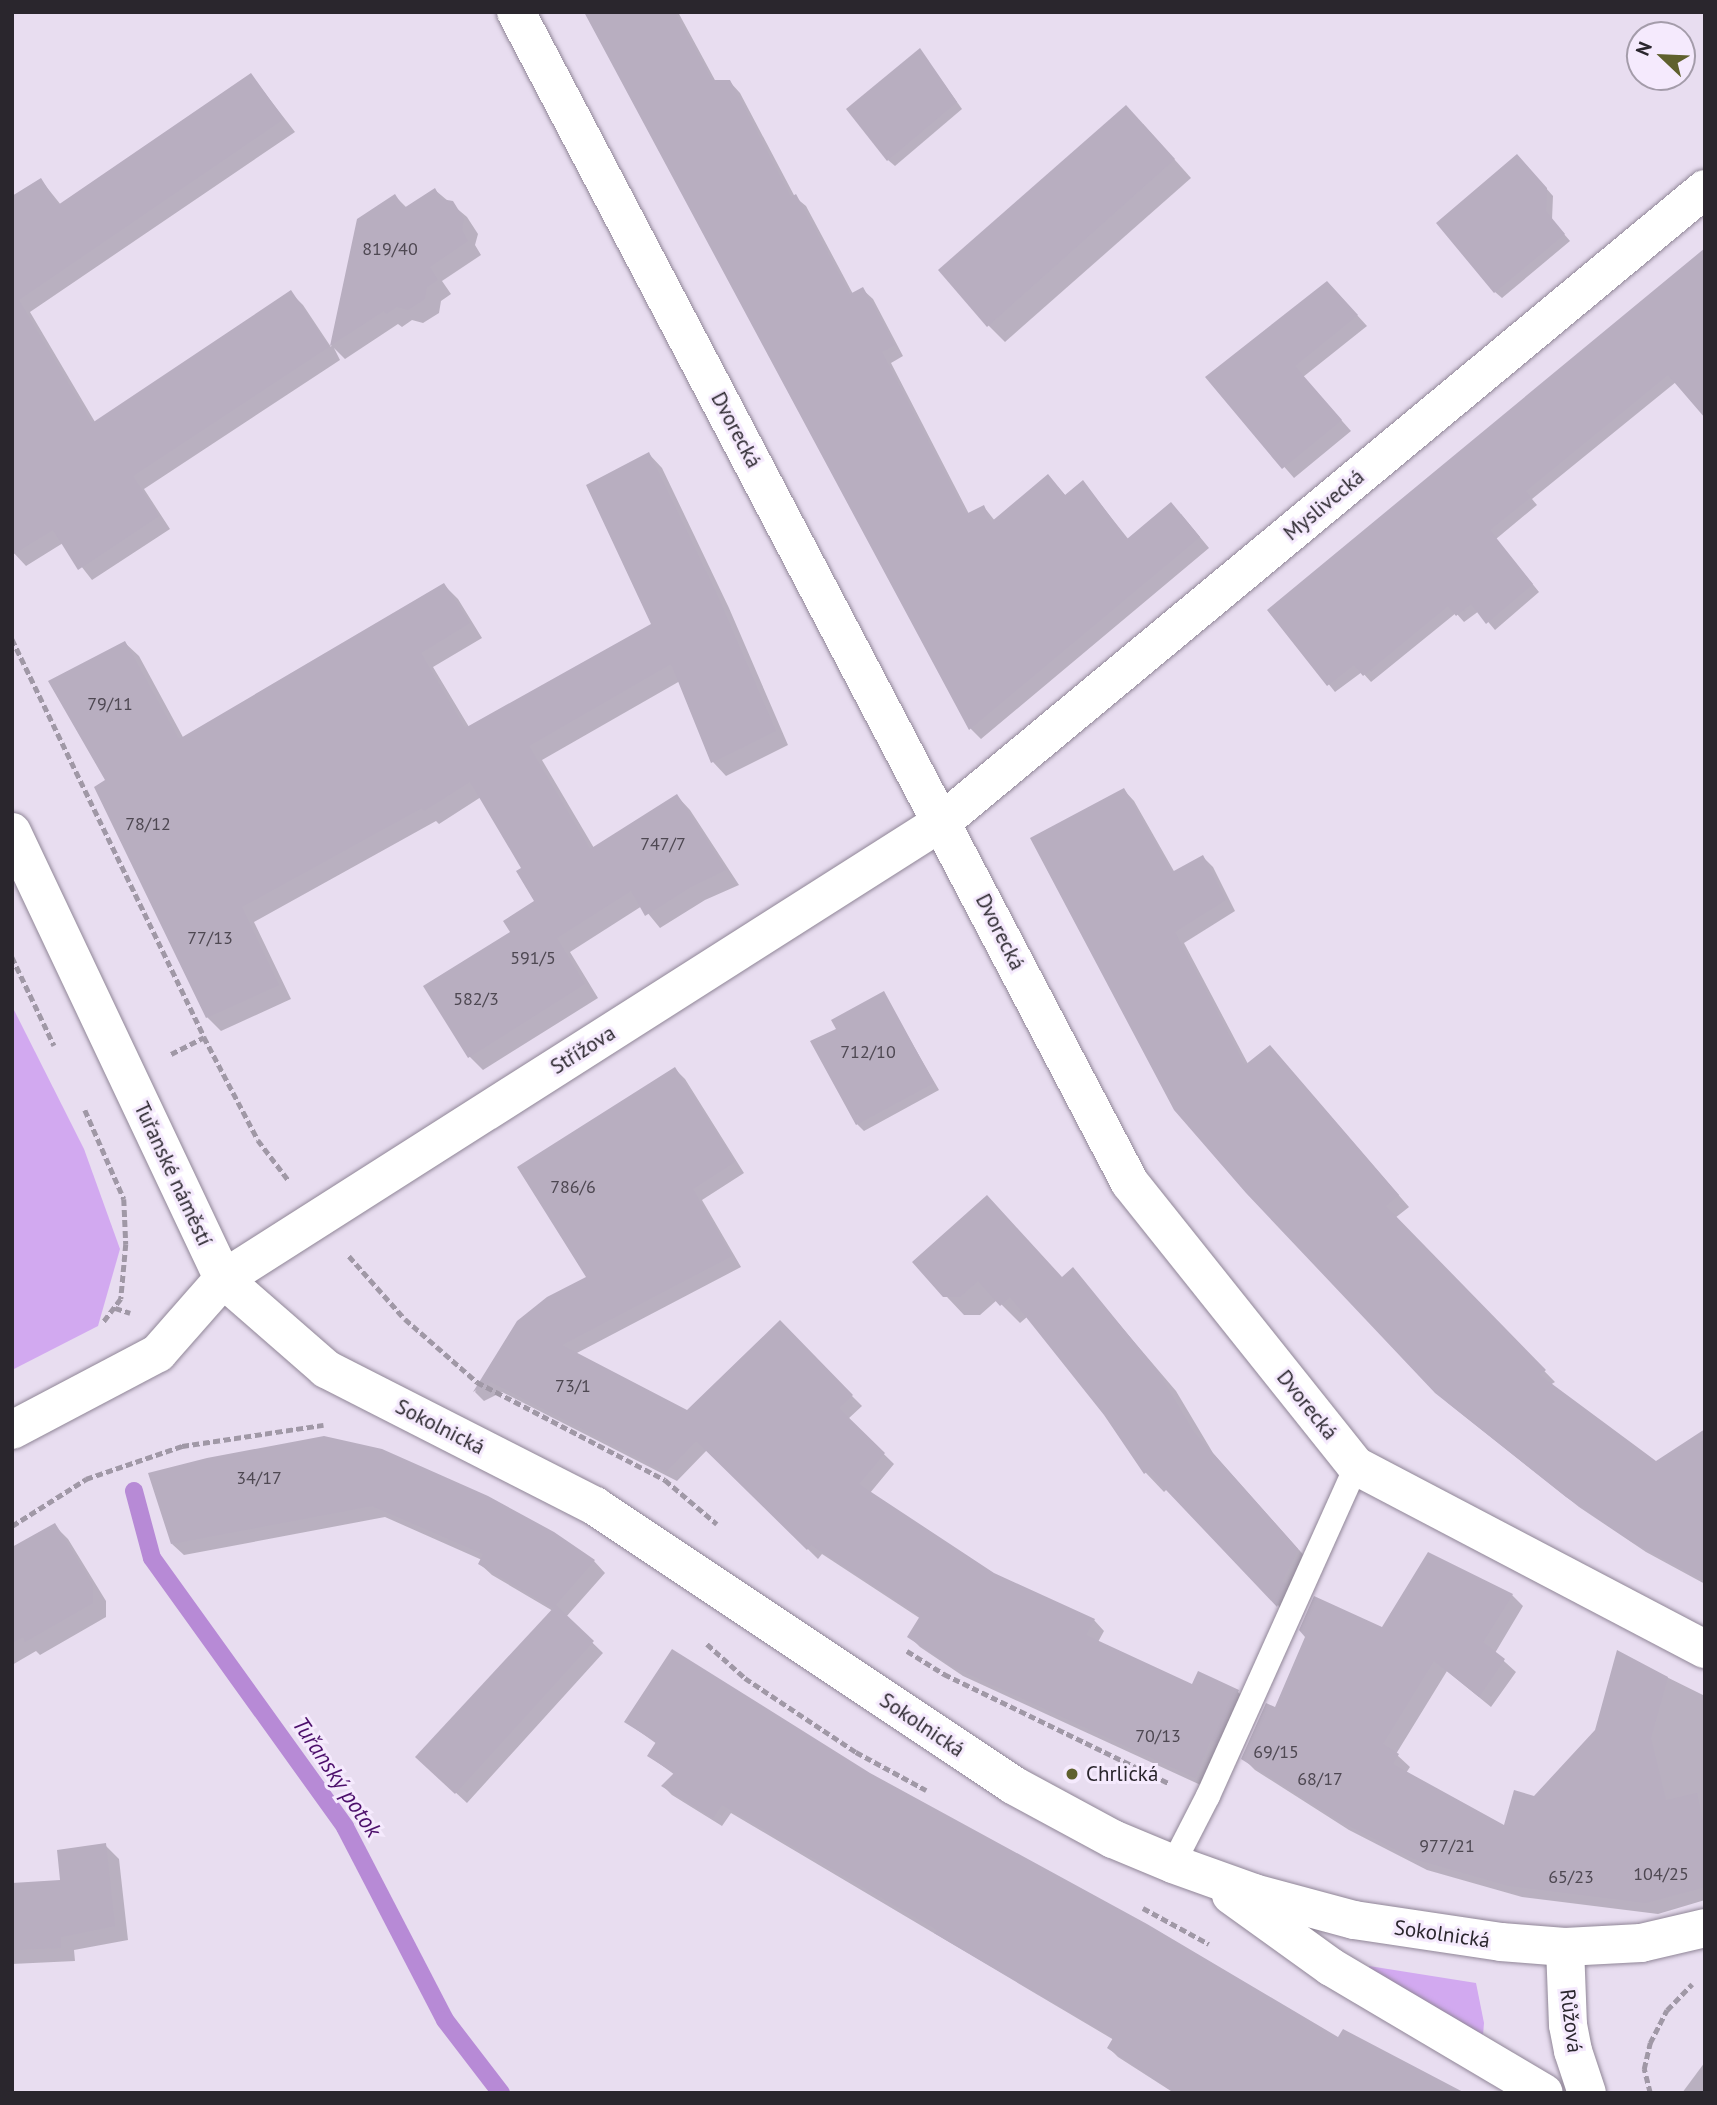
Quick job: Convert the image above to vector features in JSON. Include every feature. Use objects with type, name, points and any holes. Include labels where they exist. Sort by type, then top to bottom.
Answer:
[{"type":"street","name":"Dvorecká","points":[[516,12],[943,821],[1130,1183],[1356,1466],[1705,1649]]},
{"type":"street","name":"Myslivecká","points":[[943,821],[1705,189]]},
{"type":"street","name":"Střížova","points":[[223,1279],[943,821]]},
{"type":"street","name":"Tuřanské náměstí","points":[[12,832],[223,1279]]},
{"type":"street","points":[[12,1430],[158,1353],[223,1279]]},
{"type":"street","name":"Sokolnická","points":[[223,1279],[326,1368],[595,1506],[1013,1785],[1113,1839],[1190,1870],[1354,1920],[1437,1935],[1565,1947],[1641,1943],[1705,1928]]},
{"type":"street","points":[[1190,1870],[1321,1960],[1544,2093]]},
{"type":"street","name":"Růžová","points":[[1565,1947],[1568,2025],[1573,2051],[1587,2093]]},
{"type":"lane","points":[[1190,1870],[1208,1796],[1356,1466]]},
{"type":"path","points":[[12,639],[204,1037],[258,1140],[317,1219],[405,1319],[477,1382],[665,1480],[725,1531]]},
{"type":"path","points":[[12,957],[58,1053]]},
{"type":"path","points":[[161,1059],[204,1037]]},
{"type":"path","points":[[81,1101],[124,1199],[126,1244],[121,1299],[100,1328]]},
{"type":"path","points":[[12,1526],[86,1479],[182,1446],[316,1424],[328,1425]]},
{"type":"path","points":[[703,1640],[756,1685],[856,1752],[929,1792]]},
{"type":"path","points":[[897,1645],[944,1674],[1120,1760],[1183,1790],[1208,1796]]},
{"type":"path","points":[[1135,1904],[1220,1950]]},
{"type":"path","points":[[1650,2093],[1644,2069],[1650,2043],[1667,2010],[1681,1993],[1700,1978]]},
{"type":"shaded area","points":[[12,1006],[84,1149],[120,1249],[98,1326],[12,1370]]},
{"type":"shaded area","points":[[1369,1966],[1476,1983],[1484,2023],[1483,2035],[1369,1969]]},
{"type":"building","points":[[584,12],[675,12],[712,80],[730,80],[791,197],[796,194],[850,294],[863,287],[895,345],[882,352],[966,514],[984,505],[991,522],[1048,474],[1065,495],[1083,480],[1127,539],[1171,502],[1200,537],[969,730]]},
{"type":"building","points":[[920,48],[957,102],[887,161],[846,109]]},
{"type":"building","points":[[251,73],[284,119],[19,300],[92,423],[291,290],[329,347],[133,476],[159,516],[78,570],[53,530],[12,555],[12,196],[41,178],[58,205]]},
{"type":"building","points":[[1126,105],[1175,159],[987,327],[938,270]]},
{"type":"building","points":[[1517,154],[1547,188],[1546,211],[1565,234],[1494,293],[1436,223]]},
{"type":"building","points":[[435,188],[441,199],[453,201],[464,219],[462,230],[468,241],[430,267],[438,280],[427,287],[425,299],[408,310],[397,307],[386,314],[384,311],[330,346],[357,219],[395,194],[404,208]]},
{"type":"building","points":[[1705,248],[1705,418],[1668,375],[1526,491],[1531,497],[1490,530],[1533,584],[1486,624],[1471,604],[1456,616],[1448,606],[1363,676],[1354,665],[1327,686],[1267,610]]},
{"type":"building","points":[[1327,281],[1358,315],[1295,366],[1342,420],[1282,469],[1205,377]]},
{"type":"building","points":[[649,452],[716,592],[776,731],[711,763],[671,664],[529,746],[590,849],[677,794],[726,870],[691,887],[645,916],[631,891],[557,938],[585,984],[468,1058],[423,986],[510,932],[503,921],[534,901],[516,871],[521,868],[470,782],[424,811],[422,808],[242,907],[279,985],[206,1018],[94,787],[105,780],[48,681],[125,641],[179,739],[444,583],[470,623],[421,653],[465,728],[651,624],[586,485]]},
{"type":"building","points":[[1124,788],[1172,872],[1203,855],[1226,900],[1175,932],[1245,1065],[1270,1045],[1399,1195],[1386,1206],[1546,1370],[1540,1375],[1656,1461],[1705,1429],[1705,1581],[1632,1542],[1566,1497],[1435,1393],[1246,1193],[1174,1110],[1030,838]]},
{"type":"building","points":[[884,991],[934,1083],[856,1125],[810,1041],[836,1029],[831,1020]]},
{"type":"building","points":[[675,1067],[735,1162],[693,1189],[732,1256],[562,1345],[687,1410],[780,1320],[853,1395],[839,1408],[885,1453],[859,1484],[994,1573],[1095,1619],[1086,1635],[1192,1684],[1198,1671],[1239,1690],[1216,1743],[1211,1740],[1195,1778],[951,1666],[907,1637],[920,1616],[811,1545],[807,1550],[696,1441],[666,1472],[491,1382],[473,1392],[517,1321],[547,1297],[586,1277],[517,1167]]},
{"type":"building","points":[[987,1195],[1062,1277],[1073,1267],[1157,1370],[1194,1432],[1298,1549],[1282,1582],[1287,1584],[1277,1607],[1148,1471],[1144,1474],[1104,1415],[1010,1297],[1000,1306],[978,1281],[960,1297],[943,1297],[912,1262]]},
{"type":"building","points":[[324,1436],[382,1449],[488,1496],[554,1532],[595,1560],[553,1608],[478,1564],[483,1554],[372,1506],[171,1544],[148,1473],[207,1458]]},
{"type":"building","points":[[55,1523],[93,1585],[93,1603],[25,1642],[23,1637],[12,1643],[12,1547]]},
{"type":"building","points":[[1428,1552],[1513,1594],[1483,1642],[1505,1659],[1479,1697],[1434,1661],[1383,1744],[1399,1754],[1393,1764],[1504,1825],[1514,1790],[1534,1796],[1595,1730],[1617,1650],[1668,1677],[1651,1738],[1666,1800],[1697,1793],[1705,1831],[1705,1887],[1646,1903],[1509,1886],[1414,1859],[1336,1819],[1241,1759],[1266,1703],[1275,1707],[1305,1637],[1299,1630],[1314,1596],[1382,1627]]},
{"type":"building","points":[[556,1605],[594,1641],[455,1794],[415,1757]]},
{"type":"building","points":[[672,1649],[870,1773],[1147,1924],[1338,2037],[1343,2029],[1465,2093],[1175,2093],[1107,2048],[1113,2038],[934,1933],[937,1930],[722,1805],[713,1818],[661,1786],[674,1773],[647,1756],[656,1742],[624,1722]]},
{"type":"building","points":[[106,1843],[115,1926],[61,1937],[61,1948],[12,1950],[12,1883],[60,1880],[57,1850]]},
{"type":"waterway","name":"Tuřanský potok","points":[[134,1491],[152,1558],[345,1827],[445,2020],[501,2093]]},
{"type":"place","name":"Chrlická","points":[[1072,1774]]}]
